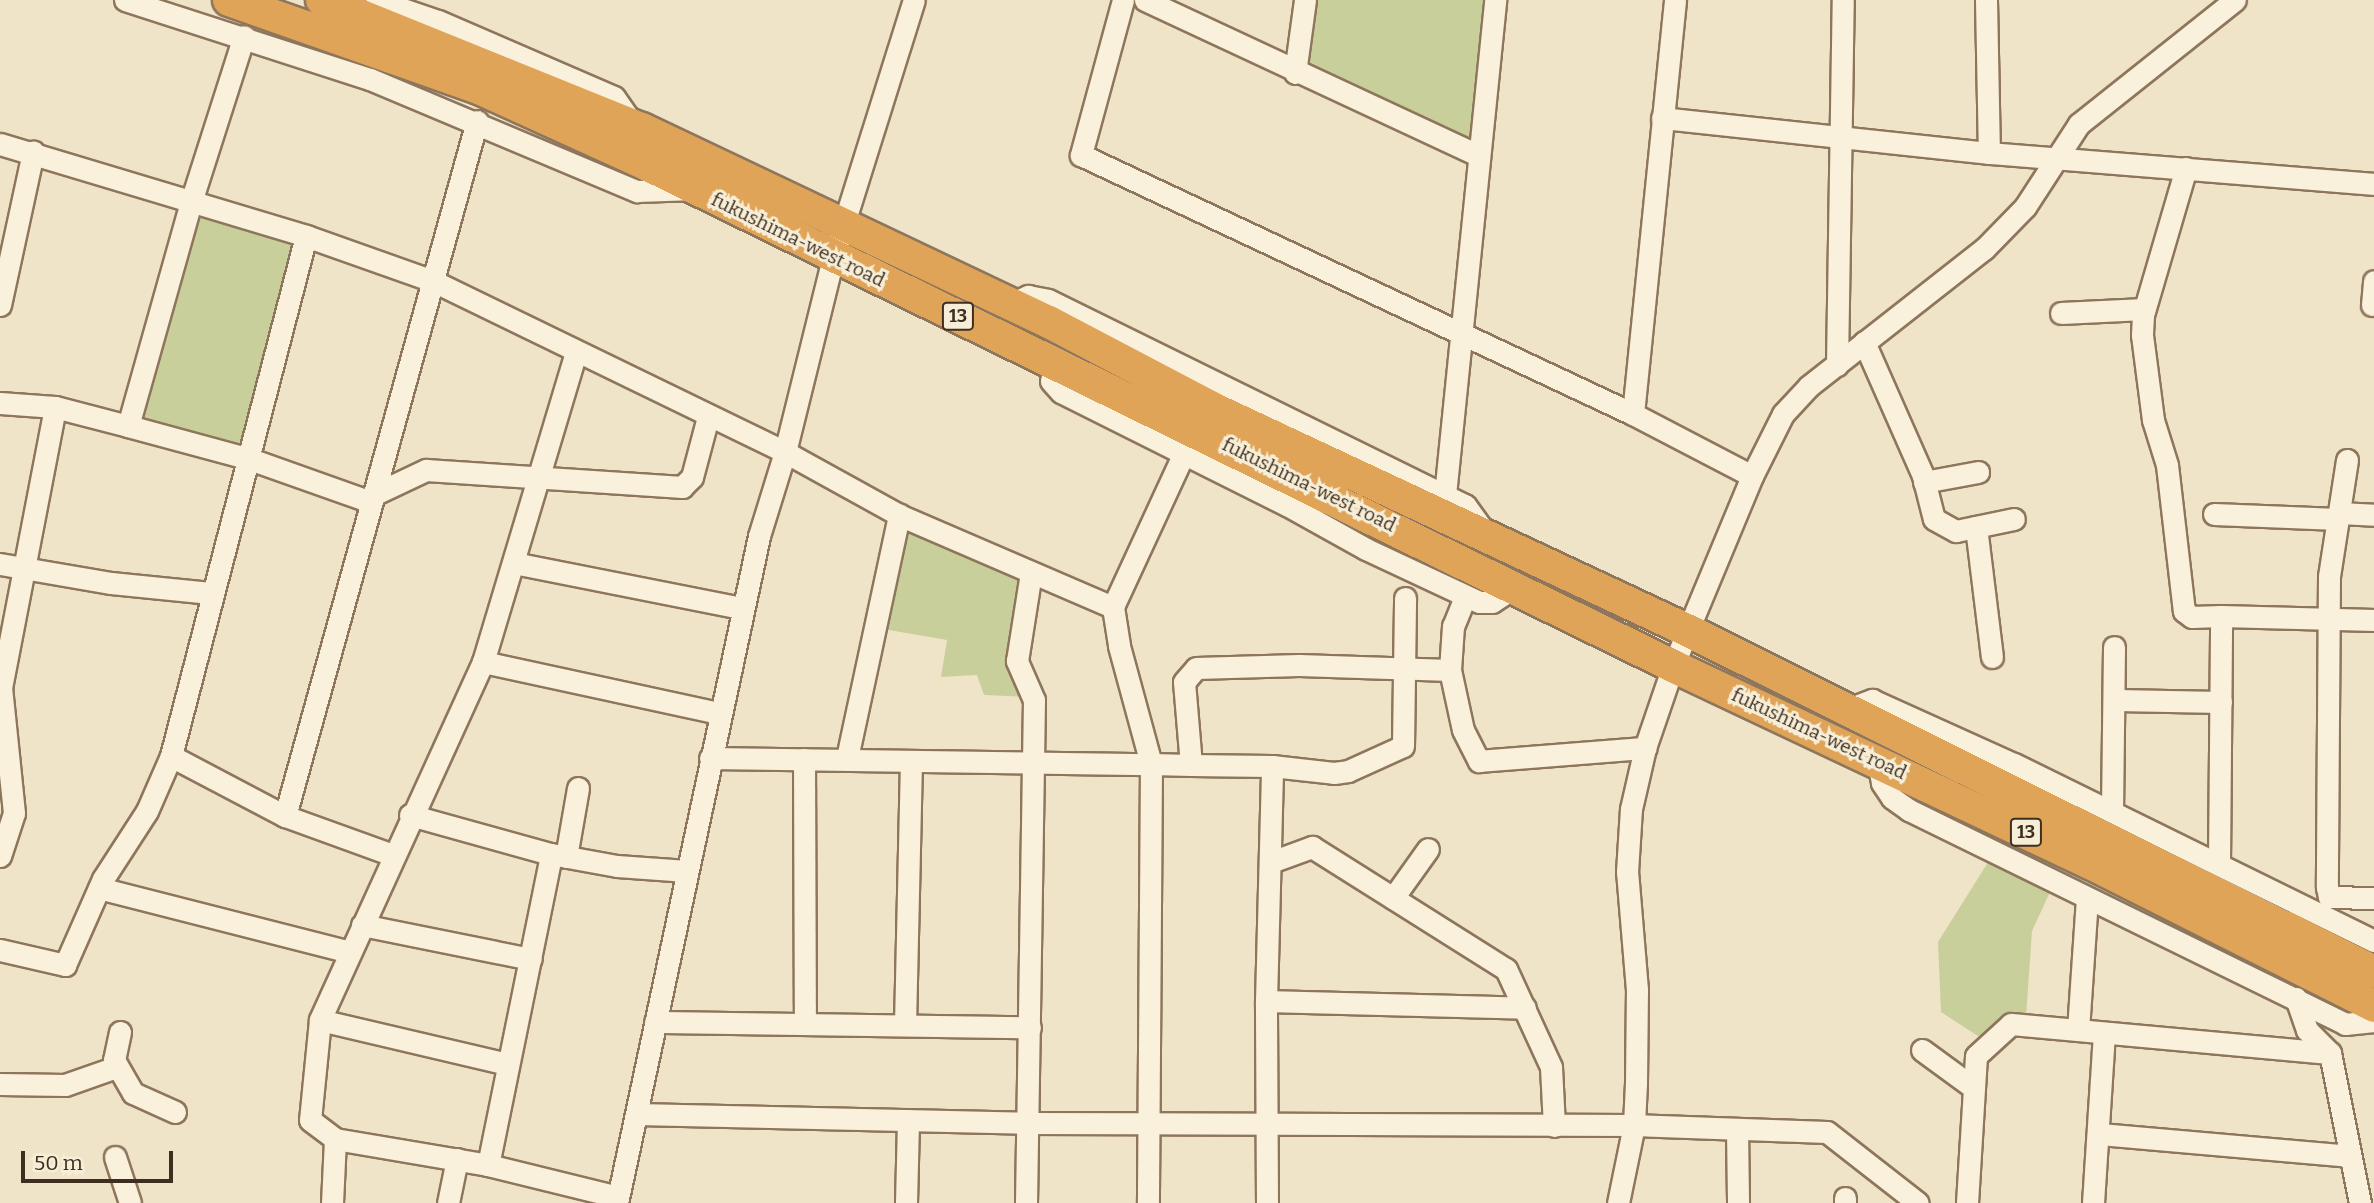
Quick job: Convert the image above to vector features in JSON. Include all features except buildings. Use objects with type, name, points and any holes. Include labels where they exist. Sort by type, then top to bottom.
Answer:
[{"type":"highway","name":"fukushima-west road","points":[[229,0],[479,88],[695,189],[833,258],[1055,362],[1673,666],[1878,762],[2374,1006]]},
{"type":"highway","name":"fukushima-west road","points":[[321,0],[634,125],[1010,304],[1212,408],[1490,541],[1689,631],[2374,972]]},
{"type":"street","points":[[125,0],[244,36],[477,121],[637,191],[695,189]]},
{"type":"street","points":[[376,0],[438,21],[614,97],[634,125]]},
{"type":"street","points":[[576,352],[547,439],[540,477],[483,662],[411,815],[320,1020],[310,1120],[335,1139],[457,1159],[618,1200],[742,608],[785,452],[833,258],[914,0]]},
{"type":"street","points":[[1123,0],[1082,155],[1633,414],[1752,476]]},
{"type":"street","points":[[1145,0],[1295,73],[1478,155]]},
{"type":"street","points":[[1295,73],[1305,0]]},
{"type":"street","points":[[1445,495],[1495,0]]},
{"type":"street","points":[[1633,414],[1675,0]]},
{"type":"street","points":[[1837,365],[1838,137],[1843,0]]},
{"type":"street","points":[[1986,0],[1989,153]]},
{"type":"street","points":[[1619,1203],[1634,1125],[1638,1030],[1628,842],[1644,748],[1673,666],[1752,476],[1783,414],[1809,386],[1984,248],[2025,207],[2059,159],[2079,124],[2235,0]]},
{"type":"street","points":[[128,426],[191,202],[244,36]]},
{"type":"street","points":[[1662,118],[1989,153],[2374,184]]},
{"type":"street","points":[[285,816],[477,121]]},
{"type":"street","points":[[0,144],[306,236],[433,281],[708,417],[785,452],[899,515],[1113,607]]},
{"type":"street","points":[[0,305],[33,152]]},
{"type":"street","points":[[2186,168],[2144,309],[2144,368],[2153,420],[2167,465],[2184,611],[2192,617],[2374,620]]},
{"type":"street","points":[[0,950],[65,965],[99,888],[147,811],[171,756],[211,593],[306,236]]},
{"type":"street","points":[[2372,305],[2374,281]]},
{"type":"street","points":[[1010,304],[1028,296],[1048,300],[1445,495],[1478,517],[1490,541]]},
{"type":"street","points":[[2061,313],[2144,309]]},
{"type":"street","points":[[1864,342],[1924,482],[1934,519],[1956,531],[2014,519]]},
{"type":"street","points":[[1055,362],[1051,381],[1061,392],[1465,597],[1492,602],[1515,587]]},
{"type":"street","points":[[0,402],[55,407],[247,458],[372,498],[426,470],[682,487],[692,477],[708,417]]},
{"type":"street","points":[[0,856],[14,813],[5,784],[1,688],[55,407]]},
{"type":"street","points":[[1148,1203],[1152,765],[1119,646],[1113,607],[1184,453]]},
{"type":"street","points":[[2324,905],[2328,618],[2338,516],[2347,460]]},
{"type":"street","points":[[1924,482],[1978,472]]},
{"type":"street","points":[[2214,514],[2374,515]]},
{"type":"street","points":[[848,758],[899,515]]},
{"type":"street","points":[[1976,527],[1992,657]]},
{"type":"street","points":[[514,563],[742,608]]},
{"type":"street","points":[[0,564],[211,593]]},
{"type":"street","points":[[1026,1203],[1034,700],[1017,661],[1031,573]]},
{"type":"street","points":[[1465,597],[1453,626],[1450,670],[1462,730],[1479,761],[1644,748]]},
{"type":"street","points":[[710,758],[848,758],[911,762],[1032,761],[1272,766],[1348,771],[1403,746],[1405,598]]},
{"type":"street","points":[[2219,863],[2221,616]]},
{"type":"street","points":[[2112,811],[2116,700],[2114,647]]},
{"type":"street","points":[[483,662],[718,713]]},
{"type":"street","points":[[1191,765],[1184,682],[1196,668],[1299,665],[1450,670]]},
{"type":"street","points":[[1848,709],[1872,700],[2219,863],[2324,905],[2374,941]]},
{"type":"street","points":[[2116,700],[2221,702]]},
{"type":"street","points":[[171,756],[285,816],[393,855]]},
{"type":"street","points":[[804,758],[804,1023]]},
{"type":"street","points":[[905,1025],[911,762]]},
{"type":"street","points":[[1878,762],[1887,790],[1909,810],[2345,1024],[2374,1021]]},
{"type":"street","points":[[1267,1203],[1266,1001],[1272,766]]},
{"type":"street","points":[[488,1166],[531,959],[578,788]]},
{"type":"street","points":[[411,815],[559,856],[617,866],[687,871]]},
{"type":"street","points":[[1271,862],[1312,847],[1506,970],[1551,1067],[1554,1126]]},
{"type":"street","points":[[1393,898],[1428,849]]},
{"type":"street","points":[[99,888],[350,952]]},
{"type":"street","points":[[2078,1030],[2087,898]]},
{"type":"street","points":[[2324,905],[2374,898]]},
{"type":"street","points":[[362,925],[531,959]]},
{"type":"street","points":[[2296,998],[2307,1030],[2330,1053],[2360,1203]]},
{"type":"street","points":[[1266,1001],[1525,1009]]},
{"type":"street","points":[[320,1020],[508,1064]]},
{"type":"street","points":[[655,1022],[1030,1027]]},
{"type":"street","points":[[1968,1203],[1976,1055],[2011,1024],[2330,1053]]},
{"type":"street","points":[[120,1032],[116,1067],[133,1093],[175,1112]]},
{"type":"street","points":[[2094,1203],[2104,1032]]},
{"type":"street","points":[[1922,1050],[1974,1088]]},
{"type":"street","points":[[0,1084],[65,1085],[116,1067]]},
{"type":"street","points":[[636,1114],[1267,1126],[1634,1125],[1827,1132],[1919,1203]]},
{"type":"street","points":[[906,1203],[908,1120]]},
{"type":"street","points":[[1737,1129],[1738,1203]]},
{"type":"street","points":[[2099,1134],[2349,1156]]},
{"type":"street","points":[[332,1203],[335,1139]]},
{"type":"street","points":[[115,1157],[130,1203]]},
{"type":"street","points":[[448,1203],[457,1159]]},
{"type":"green space","points":[[1315,0],[1488,0],[1470,144],[1305,67]]},
{"type":"green space","points":[[199,215],[295,241],[242,449],[139,419]]},
{"type":"green space","points":[[905,524],[1023,576],[1026,697],[984,695],[977,675],[941,677],[947,640],[883,629]]},
{"type":"green space","points":[[1997,848],[2057,877],[2032,931],[2026,1017],[2008,1013],[1981,1038],[1941,1012],[1938,942]]}]
